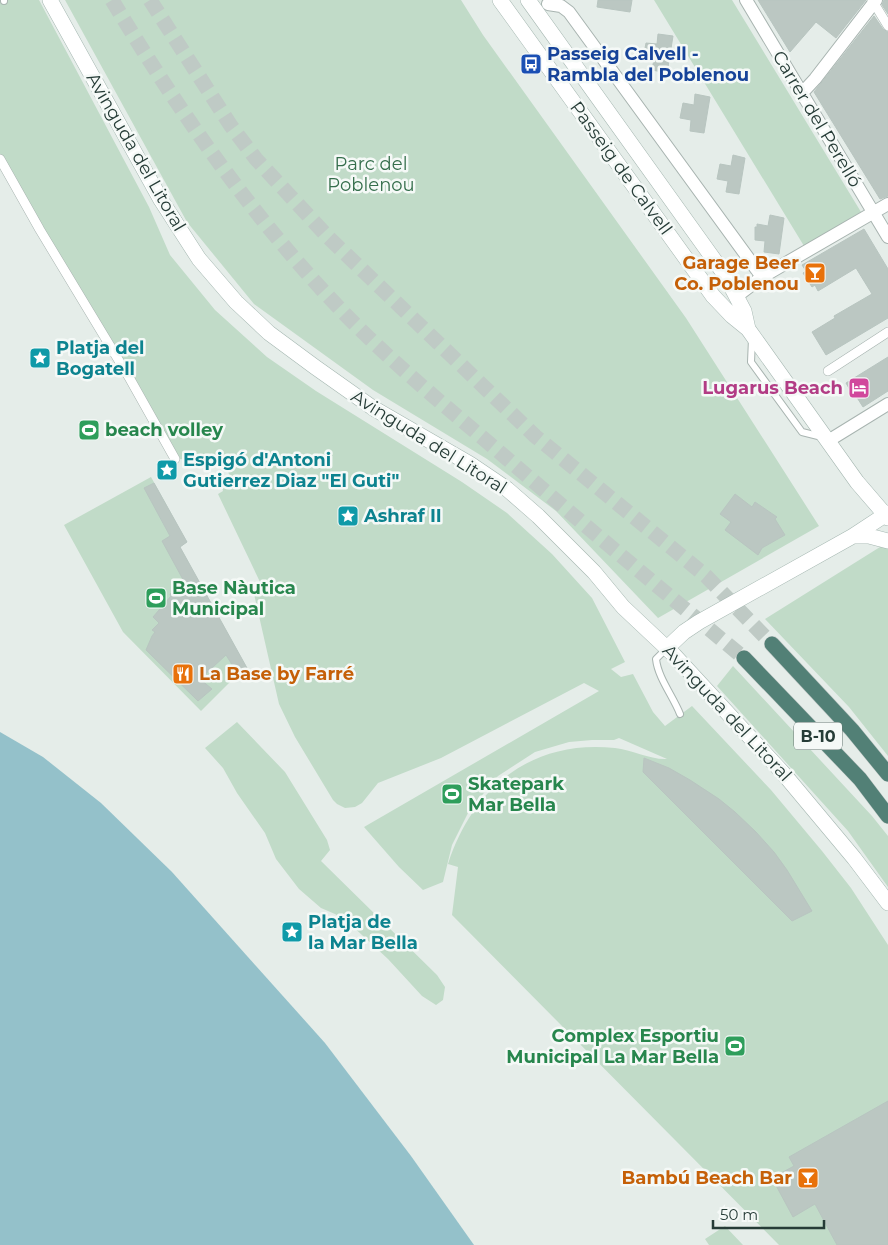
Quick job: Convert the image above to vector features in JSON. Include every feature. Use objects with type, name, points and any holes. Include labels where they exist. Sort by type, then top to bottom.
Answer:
[{"type":"highway","name":"B-10","points":[[772,644],[852,730],[888,774]]},
{"type":"highway","name":"B-10","points":[[744,658],[860,779],[888,816]]},
{"type":"main road","name":"Avinguda del Litoral","points":[[50,0],[161,200],[199,259],[236,302],[269,333],[322,372],[373,408],[470,464],[507,489],[538,516],[594,572],[623,607],[667,648],[805,797],[888,904]]},
{"type":"main road","name":"Passeig de Calvell","points":[[500,0],[714,296],[750,332],[857,482],[887,515]]},
{"type":"main road","name":"Passeig de Calvell","points":[[528,0],[725,275],[744,311],[750,332]]},
{"type":"main road","points":[[667,648],[684,632],[700,622],[887,515]]},
{"type":"main road","points":[[846,539],[869,536],[888,541]]},
{"type":"street","name":"Carrer del Perelló","points":[[746,0],[888,237]]},
{"type":"street","points":[[802,93],[816,79],[874,1],[888,26]]},
{"type":"street","points":[[543,22],[549,2],[561,6],[569,12],[762,277]]},
{"type":"street","points":[[0,159],[40,230],[130,379],[174,460]]},
{"type":"street","points":[[737,296],[762,277],[888,204]]},
{"type":"street","points":[[828,372],[888,332]]},
{"type":"street","points":[[826,439],[888,404]]},
{"type":"lane","points":[[667,648],[656,659],[657,670],[674,699],[680,714]]},
{"type":"green space","points":[[0,0],[39,0],[149,207],[170,255],[215,310],[267,357],[316,391],[462,482],[507,513],[552,554],[592,598],[625,662],[611,669],[621,677],[633,674],[653,712],[665,726],[692,706],[771,790],[851,888],[888,945],[888,1245],[779,1245],[452,915],[458,867],[448,864],[459,837],[473,812],[490,791],[510,774],[532,760],[557,752],[585,747],[615,748],[655,758],[667,759],[619,738],[614,740],[569,742],[535,752],[498,776],[469,811],[452,845],[443,882],[423,890],[399,867],[364,827],[599,691],[584,683],[441,758],[378,783],[362,803],[355,807],[345,808],[333,800],[295,737],[279,704],[254,594],[260,582],[218,494],[223,491],[222,487],[232,480],[222,460],[175,459],[0,154]]},
{"type":"green space","name":"Parc del Poblenou","points":[[65,0],[461,0],[483,35],[686,318],[819,526],[658,618],[556,511],[487,459],[373,390],[254,304],[187,222]]},
{"type":"green space","points":[[654,0],[732,0],[861,212],[804,246]]},
{"type":"green space","name":"Base Nàutica Municipal","points":[[151,477],[187,542],[180,547],[247,668],[238,674],[201,711],[123,632],[64,525]]},
{"type":"green space","points":[[888,542],[888,756],[849,707],[765,619]]},
{"type":"green space","points":[[733,666],[872,816],[888,836],[888,887],[848,831],[717,686]]},
{"type":"green space","points":[[237,722],[285,772],[327,840],[330,850],[321,861],[437,975],[445,987],[443,1000],[436,1005],[422,996],[388,959],[349,923],[321,908],[299,889],[276,859],[265,833],[237,793],[223,768],[205,748]]},
{"type":"green space","points":[[725,1226],[743,1245],[709,1245],[705,1239]]},
{"type":"water","points":[[0,732],[43,757],[101,803],[172,872],[325,1043],[411,1156],[474,1245],[0,1245]]},
{"type":"building","points":[[598,0],[632,0],[630,12],[597,7]]},
{"type":"building","points":[[758,0],[866,0],[836,38],[816,22],[790,52]]},
{"type":"building","points":[[884,0],[888,0],[888,14],[882,5]]},
{"type":"building","points":[[874,16],[883,29],[888,32],[888,196],[880,199],[814,92]]},
{"type":"building","points":[[658,34],[673,36],[667,73],[652,70],[654,59],[643,58],[646,43],[657,44]]},
{"type":"building","points":[[695,94],[710,97],[704,133],[690,131],[691,120],[680,118],[683,103],[694,105]]},
{"type":"building","points":[[733,155],[745,158],[739,194],[726,192],[728,181],[717,179],[720,164],[731,166]]},
{"type":"building","points":[[770,215],[784,218],[779,254],[764,252],[765,241],[755,240],[755,227],[757,227],[757,224],[768,226]]},
{"type":"building","points":[[864,229],[888,269],[888,318],[826,355],[812,332],[835,318],[834,316],[872,294],[856,268],[818,291],[815,285],[812,287],[803,273],[806,271],[802,265]]},
{"type":"building","points":[[888,357],[888,391],[863,407],[856,396],[854,397],[846,383]]},
{"type":"building","points":[[154,483],[187,542],[180,547],[247,668],[238,674],[226,655],[200,679],[212,689],[198,701],[146,650],[155,632],[152,630],[159,623],[153,617],[171,596],[170,594],[186,585],[162,541],[170,536],[144,488]]},
{"type":"building","points":[[735,494],[752,507],[755,502],[777,517],[775,519],[785,535],[762,548],[758,555],[725,530],[731,522],[720,514]]},
{"type":"building","points":[[644,758],[669,768],[690,780],[735,812],[774,852],[812,911],[792,921],[643,772]]},
{"type":"building","points":[[888,1101],[888,1245],[837,1245],[815,1204],[793,1217],[772,1178],[794,1166],[789,1157]]},
{"type":"tunnel","points":[[112,0],[163,82],[218,162],[278,239],[342,311],[421,385],[744,658]]},
{"type":"tunnel","points":[[150,0],[231,126],[256,159],[328,237],[535,436],[706,576],[772,644]]},
{"type":"place","name":"Passeig Calvell - Rambla del Poblenou","points":[[531,64]]},
{"type":"place","name":"Garage Beer Co. Poblenou","points":[[815,273]]},
{"type":"place","name":"Platja del Bogatell","points":[[40,358]]},
{"type":"place","name":"Lugarus Beach","points":[[859,388]]},
{"type":"place","name":"beach volley","points":[[89,430]]},
{"type":"place","name":"Espigó d'Antoni Gutierrez Diaz \"El Guti\"","points":[[167,470]]},
{"type":"place","name":"Ashraf II","points":[[348,516]]},
{"type":"place","name":"Base Nàutica Municipal","points":[[156,598]]},
{"type":"place","name":"La Base by Farré","points":[[183,674]]},
{"type":"place","name":"Skatepark Mar Bella","points":[[452,794]]},
{"type":"place","name":"Platja de la Mar Bella","points":[[292,932]]},
{"type":"place","name":"Complex Esportiu Municipal La Mar Bella","points":[[735,1046]]},
{"type":"place","name":"Bambú Beach Bar","points":[[808,1178]]}]
